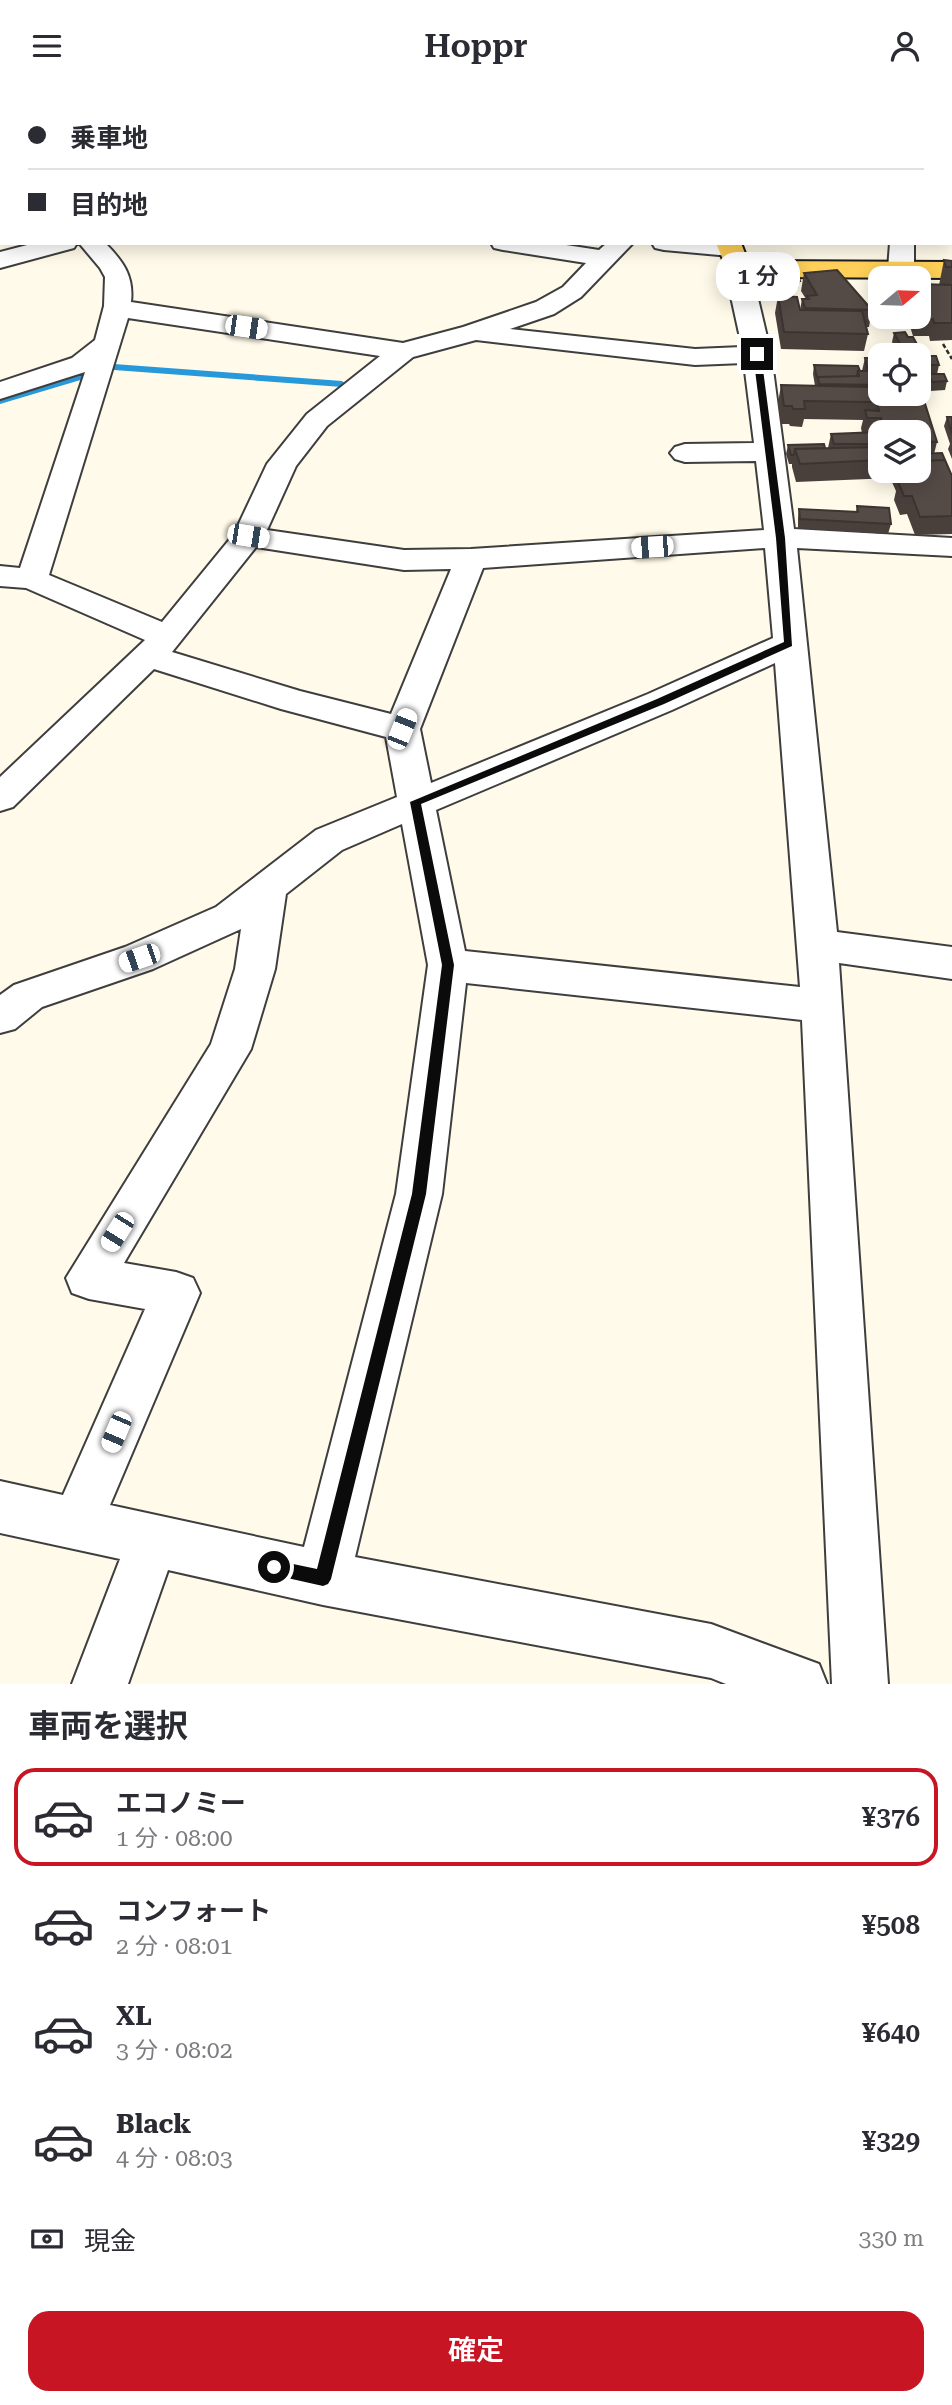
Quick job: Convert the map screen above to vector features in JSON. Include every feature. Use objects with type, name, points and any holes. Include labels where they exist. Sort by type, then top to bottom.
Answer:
[{"type":"main road","points":[[732,254],[868,266]]},
{"type":"main road","points":[[931,270],[952,270]]},
{"type":"street","points":[[0,260],[57,245]]},
{"type":"street","points":[[32,579],[102,362],[116,308],[118,291],[115,271],[93,245]]},
{"type":"street","points":[[531,245],[614,251]]},
{"type":"street","points":[[676,245],[732,254],[757,354],[780,538],[818,945],[860,1684]]},
{"type":"street","points":[[901,266],[902,245]]},
{"type":"street","points":[[116,308],[403,351],[472,333],[545,308],[572,292],[614,251]]},
{"type":"street","points":[[472,333],[695,357],[757,354]]},
{"type":"street","points":[[0,799],[158,646],[248,536],[282,464],[317,420],[403,351]]},
{"type":"street","points":[[0,391],[82,365],[102,362]]},
{"type":"street","points":[[685,453],[769,453]]},
{"type":"street","points":[[248,536],[404,560],[471,559],[780,538],[952,547]]},
{"type":"street","points":[[323,1579],[419,1194],[448,965],[402,729],[471,559]]},
{"type":"street","points":[[0,576],[32,579],[158,646],[293,701],[402,729]]},
{"type":"street","points":[[0,1017],[29,996],[139,958],[230,917],[328,840],[660,702],[789,644]]},
{"type":"street","points":[[76,1525],[176,1293],[89,1278],[230,1049],[256,969],[267,890]]},
{"type":"street","points":[[818,945],[952,963]]},
{"type":"street","points":[[448,965],[822,1006]]},
{"type":"street","points":[[0,1507],[323,1579],[711,1651],[799,1684]]},
{"type":"street","points":[[100,1684],[153,1540]]},
{"type":"path","points":[[943,344],[952,359]]},
{"type":"building","points":[[944,260],[952,261],[952,267],[946,267]]},
{"type":"building","points":[[837,270],[868,305],[868,310],[805,308],[802,299],[817,295],[804,273]]},
{"type":"building","points":[[766,271],[797,272],[800,281],[789,281],[791,286],[763,286],[761,275]]},
{"type":"building","points":[[931,284],[952,285],[952,323],[934,323]]},
{"type":"building","points":[[778,296],[797,297],[800,310],[862,311],[868,334],[784,332]]},
{"type":"building","points":[[905,332],[916,343],[900,343],[894,333]]},
{"type":"building","points":[[931,356],[936,356],[939,365],[931,365]]},
{"type":"building","points":[[814,365],[858,366],[860,371],[857,376],[817,377]]},
{"type":"building","points":[[858,371],[868,371],[868,385],[819,384],[818,377],[859,376]]},
{"type":"building","points":[[931,372],[932,374],[944,374],[947,381],[932,382]]},
{"type":"building","points":[[781,385],[868,387],[868,402],[804,401],[805,409],[784,406]]},
{"type":"building","points":[[878,406],[926,406],[930,420],[867,418],[865,410],[879,411]]},
{"type":"building","points":[[947,417],[952,417],[952,434]]},
{"type":"building","points":[[931,423],[937,442],[931,442]]},
{"type":"building","points":[[868,432],[868,444],[834,444],[831,434]]},
{"type":"building","points":[[824,444],[825,448],[795,449],[794,455],[791,455],[788,445]]},
{"type":"building","points":[[868,447],[868,461],[800,464],[795,449]]},
{"type":"building","points":[[931,453],[942,453],[945,460],[931,461]]},
{"type":"building","points":[[945,460],[952,476],[952,516],[920,517],[912,496],[904,496],[898,483],[931,483],[931,461]]},
{"type":"building","points":[[857,506],[889,508],[891,524],[800,519],[799,509],[858,512]]},
{"type":"waterway","points":[[0,401],[114,367],[342,384]]},
{"type":"route","points":[[274,1567],[323,1579],[419,1194],[448,965],[415,802],[660,702],[789,644],[780,538],[757,354]]}]
